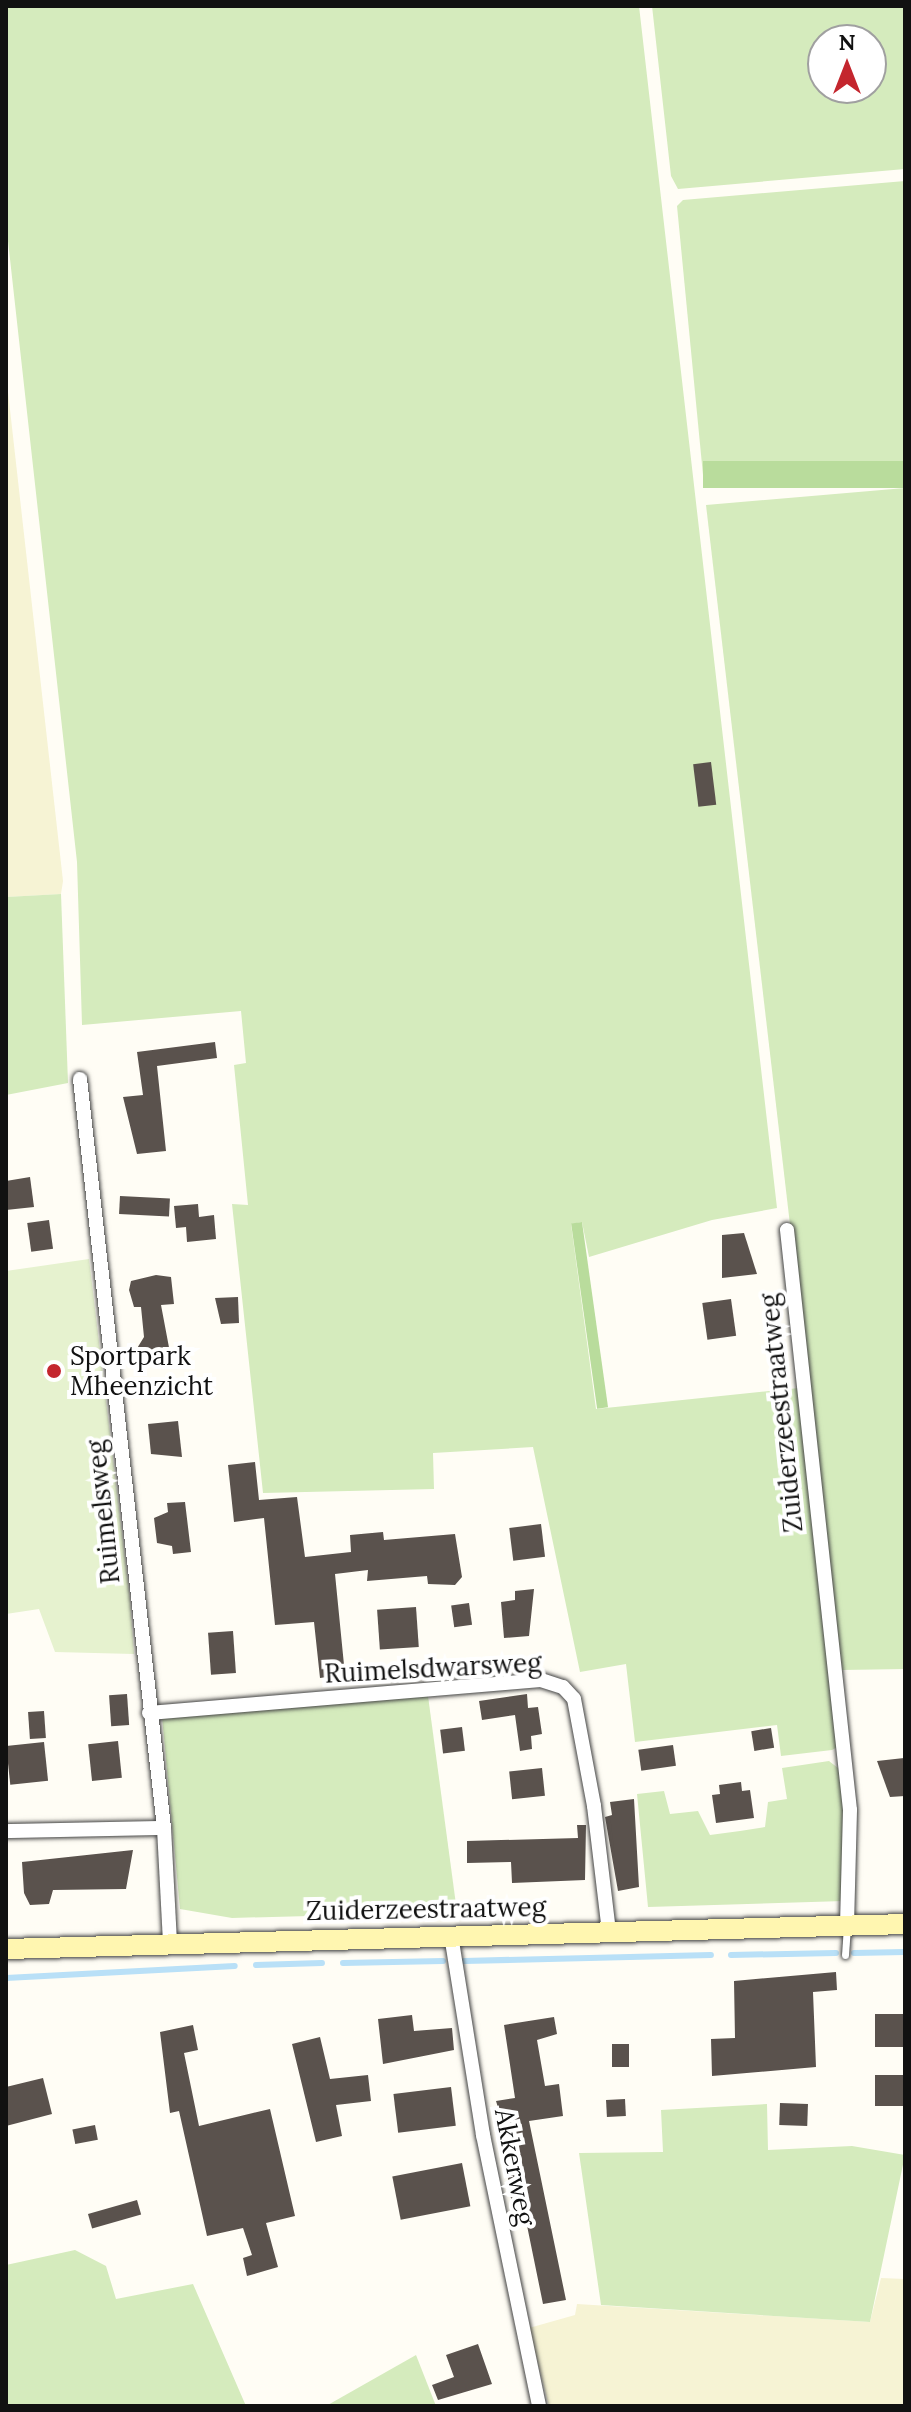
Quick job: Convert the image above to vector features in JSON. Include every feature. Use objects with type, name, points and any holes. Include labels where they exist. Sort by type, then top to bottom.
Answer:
[{"type":"main road","name":"Zuiderzeestraatweg","points":[[6,1949],[170,1941],[905,1924]]},
{"type":"street","name":"Ruimelsweg","points":[[80,1079],[164,1828],[170,1941]]},
{"type":"street","name":"Zuiderzeestraatweg","points":[[787,1230],[850,1810],[847,1925]]},
{"type":"street","name":"Ruimelsdwarsweg","points":[[149,1713],[541,1680],[563,1687],[574,1699],[591,1791],[609,1932]]},
{"type":"street","points":[[6,1831],[164,1828]]},
{"type":"street","name":"Akkerweg","points":[[451,1935],[483,2135],[539,2406]]},
{"type":"lane","points":[[845,1955],[847,1925]]},
{"type":"shaded area","points":[[6,374],[63,881],[61,894],[6,897]]},
{"type":"shaded area","points":[[881,2278],[905,2279],[905,2406],[549,2406],[529,2328],[575,2315],[577,2304],[870,2322]]},
{"type":"green space","points":[[6,6],[639,6],[777,1208],[712,1220],[589,1257],[582,1222],[571,1224],[596,1409],[799,1388],[839,1746],[832,1750],[781,1756],[777,1725],[635,1742],[626,1664],[580,1672],[533,1447],[433,1453],[434,1489],[263,1493],[232,1204],[248,1205],[234,1065],[246,1063],[241,1011],[82,1025],[77,862],[6,223]]},
{"type":"green space","points":[[652,6],[905,6],[905,169],[678,189],[671,176]]},
{"type":"green space","points":[[905,181],[905,461],[703,475],[677,206],[683,200]]},
{"type":"green space","points":[[703,461],[905,461],[905,488],[703,488]]},
{"type":"green space","points":[[905,488],[905,1669],[842,1670],[706,505]]},
{"type":"green space","points":[[61,894],[68,1083],[6,1095],[6,897]]},
{"type":"green space","points":[[582,1222],[608,1407],[597,1409],[571,1224]]},
{"type":"green space","name":"Sportpark Mheenzicht","points":[[89,1259],[134,1654],[55,1652],[39,1609],[6,1614],[6,1271]]},
{"type":"green space","points":[[428,1696],[457,1912],[232,1918],[180,1909],[162,1717]]},
{"type":"green space","points":[[829,1761],[843,1772],[844,1901],[648,1907],[637,1794],[664,1791],[670,1814],[698,1811],[710,1835],[765,1827],[768,1802],[787,1799],[782,1768]]},
{"type":"green space","points":[[767,2104],[768,2150],[852,2146],[905,2155],[870,2322],[601,2305],[579,2153],[663,2152],[661,2110]]},
{"type":"green space","points":[[75,2250],[106,2266],[116,2299],[193,2284],[246,2406],[6,2406],[6,2265]]},
{"type":"green space","points":[[416,2355],[436,2406],[326,2406]]},
{"type":"building","points":[[711,762],[716,805],[698,807],[693,764]]},
{"type":"building","points":[[215,1042],[217,1058],[157,1066],[166,1151],[137,1154],[123,1097],[143,1095],[137,1052]]},
{"type":"building","points":[[30,1177],[34,1207],[6,1210],[6,1181]]},
{"type":"building","points":[[120,1196],[170,1199],[169,1217],[119,1214]]},
{"type":"building","points":[[198,1204],[199,1217],[214,1215],[216,1239],[187,1242],[186,1227],[176,1228],[174,1206]]},
{"type":"building","points":[[49,1220],[53,1249],[31,1252],[27,1223]]},
{"type":"building","points":[[744,1233],[757,1274],[722,1278],[722,1235]]},
{"type":"building","points":[[156,1275],[171,1277],[174,1304],[161,1305],[171,1358],[143,1361],[136,1350],[144,1337],[141,1307],[134,1307],[129,1290],[131,1281]]},
{"type":"building","points":[[238,1297],[239,1323],[221,1324],[215,1298]]},
{"type":"building","points":[[731,1299],[736,1336],[707,1340],[702,1303]]},
{"type":"building","points":[[178,1421],[182,1457],[151,1454],[148,1424]]},
{"type":"building","points":[[255,1462],[259,1500],[297,1497],[305,1557],[351,1552],[350,1535],[383,1532],[384,1540],[455,1534],[462,1577],[455,1585],[428,1584],[427,1576],[367,1581],[368,1570],[335,1574],[345,1675],[320,1678],[314,1622],[275,1625],[264,1518],[234,1522],[228,1465]]},
{"type":"building","points":[[185,1502],[191,1552],[173,1554],[172,1546],[157,1543],[154,1518],[168,1512],[167,1503]]},
{"type":"building","points":[[541,1524],[545,1557],[513,1561],[509,1528]]},
{"type":"building","points":[[534,1589],[529,1636],[504,1638],[501,1602],[515,1600],[515,1591]]},
{"type":"building","points":[[469,1603],[472,1625],[454,1627],[451,1606]]},
{"type":"building","points":[[416,1607],[419,1647],[380,1650],[377,1610]]},
{"type":"building","points":[[233,1631],[236,1673],[211,1675],[208,1633]]},
{"type":"building","points":[[127,1694],[129,1725],[111,1726],[109,1695]]},
{"type":"building","points":[[527,1694],[528,1708],[538,1707],[542,1734],[531,1736],[532,1749],[520,1751],[515,1715],[482,1720],[479,1701]]},
{"type":"building","points":[[44,1711],[46,1738],[30,1739],[28,1712]]},
{"type":"building","points":[[462,1727],[465,1751],[443,1754],[440,1730]]},
{"type":"building","points":[[771,1728],[774,1748],[754,1751],[751,1731]]},
{"type":"building","points":[[118,1741],[122,1778],[92,1781],[88,1744]]},
{"type":"building","points":[[44,1742],[48,1781],[10,1785],[6,1746]]},
{"type":"building","points":[[673,1745],[676,1766],[641,1771],[638,1750]]},
{"type":"building","points":[[904,1758],[905,1796],[890,1797],[877,1761]]},
{"type":"building","points":[[542,1768],[545,1796],[512,1799],[509,1771]]},
{"type":"building","points":[[741,1782],[742,1791],[750,1790],[754,1818],[716,1823],[712,1795],[720,1794],[719,1785]]},
{"type":"building","points":[[634,1799],[639,1887],[618,1891],[605,1817],[612,1815],[610,1802]]},
{"type":"building","points":[[577,1825],[586,1825],[585,1880],[512,1883],[511,1862],[467,1863],[467,1841],[578,1838]]},
{"type":"building","points":[[133,1850],[126,1889],[53,1890],[49,1904],[30,1905],[24,1893],[22,1862]]},
{"type":"building","points":[[836,1972],[837,1990],[813,1992],[816,2067],[712,2076],[711,2039],[735,2038],[734,1981]]},
{"type":"building","points":[[875,2014],[905,2014],[905,2047],[875,2047]]},
{"type":"building","points":[[412,2015],[414,2031],[452,2028],[454,2050],[383,2064],[378,2019]]},
{"type":"building","points":[[554,2017],[557,2034],[537,2040],[545,2086],[559,2084],[563,2116],[529,2121],[566,2300],[543,2304],[523,2206],[513,2207],[508,2178],[517,2170],[496,2101],[515,2098],[504,2025]]},
{"type":"building","points":[[193,2025],[198,2050],[184,2053],[199,2126],[270,2109],[295,2216],[266,2223],[278,2267],[247,2276],[243,2258],[252,2255],[243,2228],[207,2236],[179,2111],[170,2113],[160,2032]]},
{"type":"building","points":[[320,2037],[330,2079],[368,2075],[371,2101],[336,2105],[342,2136],[316,2142],[292,2044]]},
{"type":"building","points":[[612,2044],[629,2044],[629,2067],[612,2067]]},
{"type":"building","points":[[875,2075],[905,2075],[905,2106],[875,2106]]},
{"type":"building","points":[[43,2078],[52,2114],[6,2126],[6,2087]]},
{"type":"building","points":[[451,2087],[456,2126],[398,2133],[393,2094]]},
{"type":"building","points":[[625,2099],[626,2116],[607,2117],[606,2100]]},
{"type":"building","points":[[780,2103],[808,2104],[807,2126],[779,2125]]},
{"type":"building","points":[[95,2125],[98,2140],[75,2144],[72,2129]]},
{"type":"building","points":[[462,2163],[470,2206],[401,2220],[392,2177]]},
{"type":"building","points":[[137,2200],[141,2214],[92,2228],[88,2214]]},
{"type":"building","points":[[478,2344],[492,2384],[438,2400],[432,2385],[454,2377],[446,2355]]},
{"type":"waterway","points":[[854,1953],[905,1952]]},
{"type":"waterway","points":[[731,1955],[836,1953]]},
{"type":"waterway","points":[[464,1961],[711,1955]]},
{"type":"waterway","points":[[343,1963],[443,1961]]},
{"type":"waterway","points":[[256,1965],[322,1963]]},
{"type":"waterway","points":[[6,1978],[235,1966]]},
{"type":"place","name":"Sportpark Mheenzicht","points":[[54,1371]]}]
